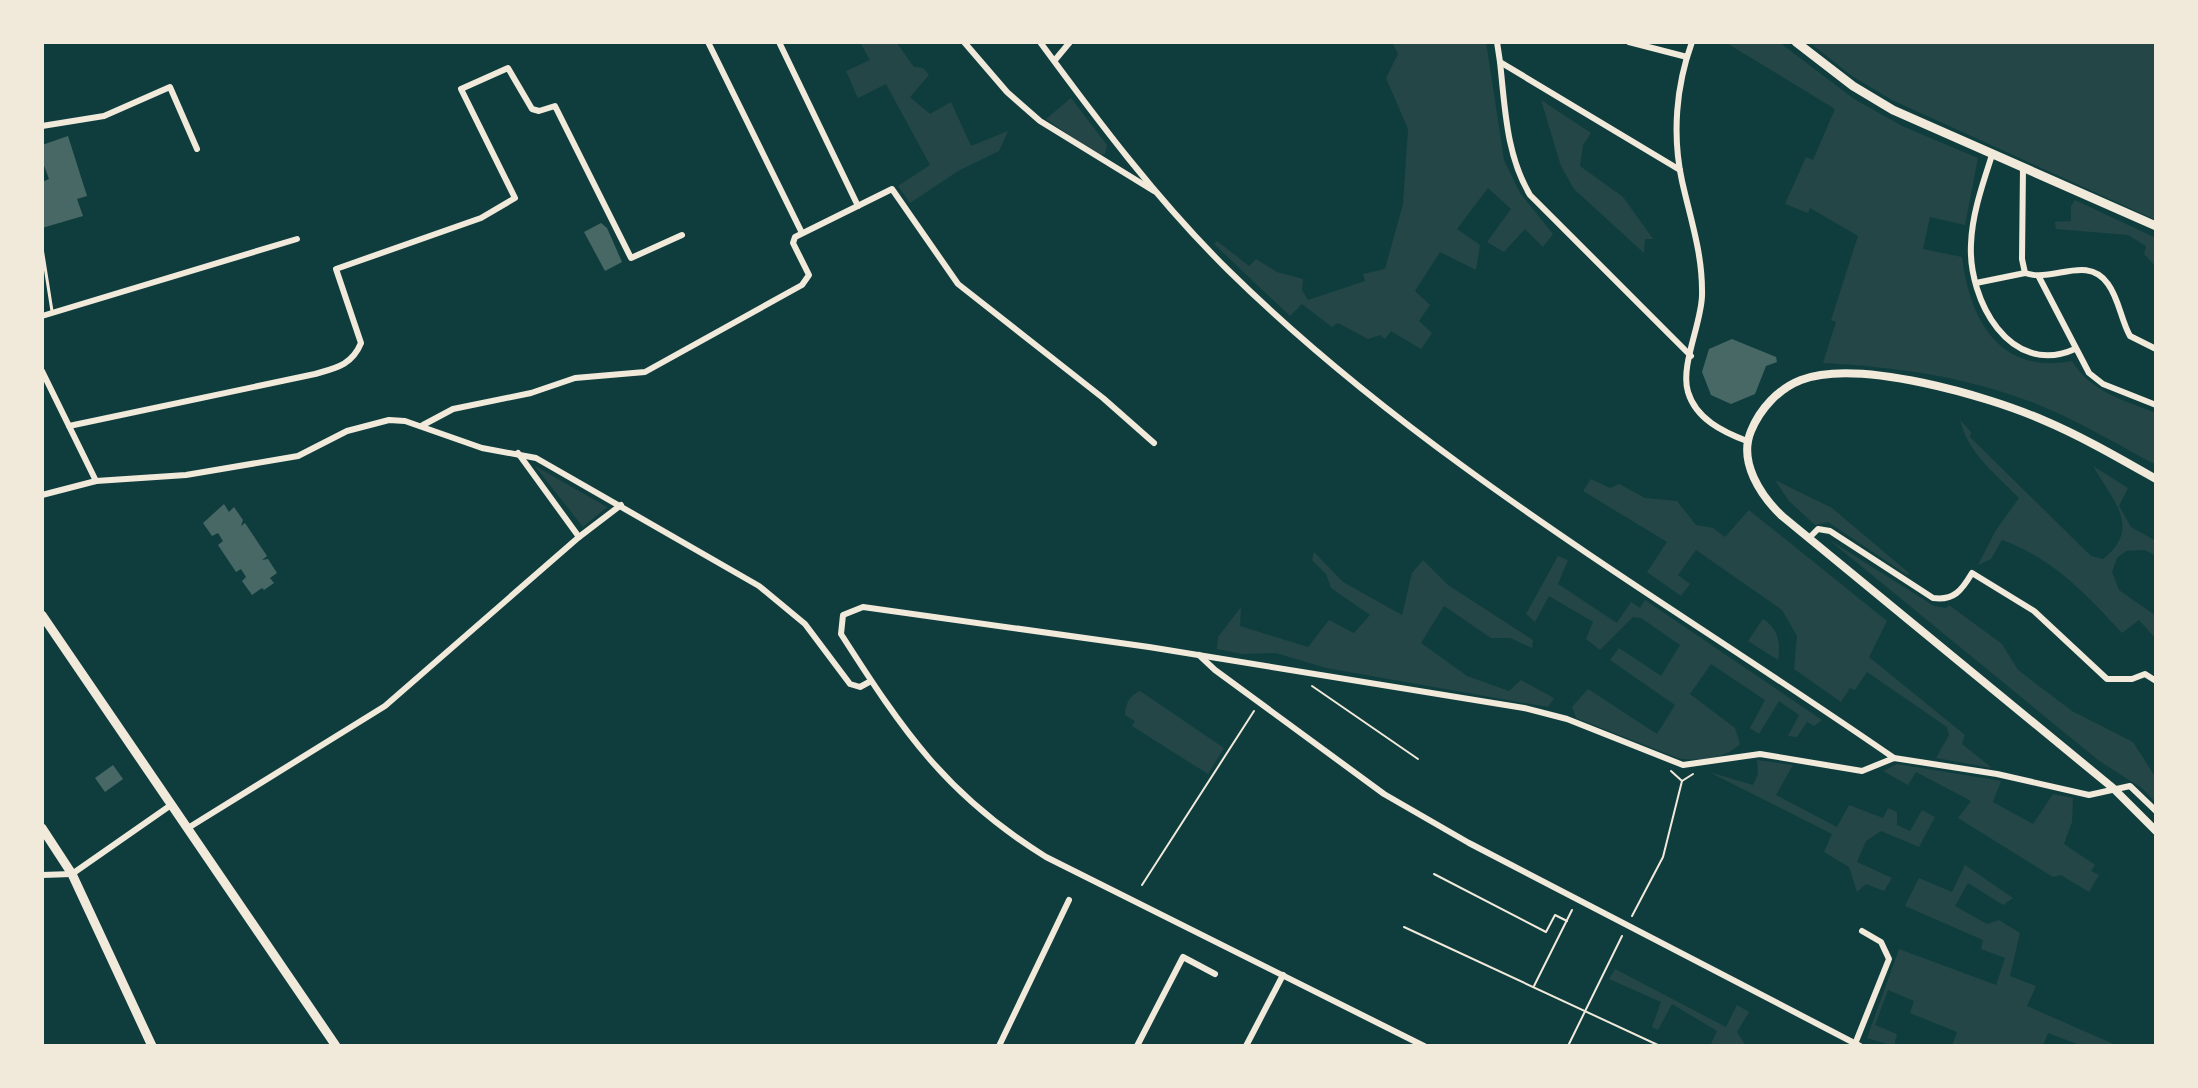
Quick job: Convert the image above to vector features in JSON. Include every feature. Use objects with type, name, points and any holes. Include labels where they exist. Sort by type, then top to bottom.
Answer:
[{"type":"main road","points":[[1796,42],[1874,99],[1992,155],[2156,226]]},
{"type":"main road","points":[[43,620],[336,1046]]},
{"type":"main road","points":[[42,828],[72,874],[152,1046]]},
{"type":"street","points":[[708,42],[802,233]]},
{"type":"street","points":[[779,42],[858,206]]},
{"type":"street","points":[[964,42],[1032,115],[1093,157],[1159,194]]},
{"type":"street","points":[[1040,42],[1159,194],[1225,267],[1282,320],[1418,432],[1894,758],[1997,774],[2089,795],[2130,786],[2156,811]]},
{"type":"street","points":[[1055,60],[1070,42]]},
{"type":"street","points":[[1497,42],[1508,134],[1518,173],[1530,195],[1691,356]]},
{"type":"street","points":[[1629,42],[1687,57]]},
{"type":"street","points":[[1692,42],[1677,114],[1680,170],[1700,249],[1702,271],[1701,317],[1686,383],[1696,408],[1715,426],[1747,441]]},
{"type":"street","points":[[1500,62],[1680,170]]},
{"type":"street","points":[[69,426],[315,374],[344,365],[356,356],[361,343],[336,269],[481,218],[515,198],[461,89],[508,68],[532,109],[539,111],[555,106],[631,258],[682,235]]},
{"type":"street","points":[[42,126],[70,125],[104,116],[170,87],[197,149]]},
{"type":"street","points":[[1992,155],[1971,242],[1976,283],[1995,326],[2011,344],[2045,355],[2075,349]]},
{"type":"street","points":[[2023,168],[2022,259],[2025,273]]},
{"type":"street","points":[[423,425],[453,409],[531,393],[575,378],[645,372],[802,285],[809,275],[793,240],[892,189],[958,284],[1103,398],[1154,443]]},
{"type":"street","points":[[42,316],[297,239]]},
{"type":"street","points":[[1976,283],[2025,273],[2039,277],[2076,268],[2090,270],[2103,278],[2115,296],[2130,336],[2156,349]]},
{"type":"street","points":[[2039,277],[2089,373],[2103,384],[2156,405]]},
{"type":"street","points":[[42,371],[96,481]]},
{"type":"street","points":[[2156,479],[2045,420],[1994,401],[1935,385],[1869,376],[1825,375],[1801,380],[1778,394],[1760,413],[1747,441],[1749,464],[1762,494],[1809,538],[2113,788],[2156,831]]},
{"type":"street","points":[[42,495],[96,481],[186,475],[298,456],[347,431],[389,420],[423,425],[482,448],[536,458],[621,505],[759,586],[792,610],[850,684],[860,687],[871,681]]},
{"type":"street","points":[[518,453],[579,537]]},
{"type":"street","points":[[188,828],[385,706],[579,537],[621,505]]},
{"type":"street","points":[[1809,538],[1818,529],[1830,531],[1933,598],[1951,598],[1962,591],[1972,573],[2034,611],[2107,679],[2132,679],[2145,674],[2156,681]]},
{"type":"street","points":[[1424,1046],[1046,857],[1010,835],[945,780],[871,681],[841,634],[843,615],[855,607],[1199,655],[1551,714],[1683,765],[1760,754],[1862,771],[1894,758]]},
{"type":"street","points":[[1199,655],[1384,794],[1469,843],[1857,1045],[1889,959],[1881,942],[1862,931]]},
{"type":"street","points":[[42,875],[72,874],[171,805]]},
{"type":"street","points":[[999,1046],[1069,900]]},
{"type":"street","points":[[1137,1046],[1183,957],[1215,974]]},
{"type":"street","points":[[1246,1046],[1283,975]]},
{"type":"lane","points":[[42,248],[53,313]]},
{"type":"path","points":[[1312,686],[1418,759]]},
{"type":"path","points":[[1142,885],[1256,709]]},
{"type":"path","points":[[1632,917],[1663,857],[1682,781]]},
{"type":"path","points":[[1434,874],[1546,932],[1555,915],[1567,921]]},
{"type":"path","points":[[1533,987],[1574,905]]},
{"type":"path","points":[[1404,927],[1660,1046]]},
{"type":"path","points":[[1568,1046],[1624,931]]},
{"type":"shaded area","points":[[860,42],[896,42],[914,67],[923,68],[929,75],[910,97],[930,114],[951,102],[971,146],[1008,131],[999,151],[958,171],[910,203],[898,186],[930,165],[886,84],[858,98],[846,71],[870,60]]},
{"type":"shaded area","points":[[1392,42],[1486,42],[1504,160],[1520,193],[1553,234],[1543,247],[1525,229],[1504,252],[1487,242],[1511,209],[1488,188],[1457,229],[1480,245],[1476,270],[1440,252],[1415,291],[1430,305],[1419,321],[1432,333],[1421,349],[1391,331],[1385,339],[1380,335],[1368,339],[1338,323],[1332,327],[1302,304],[1290,316],[1214,244],[1217,241],[1249,266],[1256,259],[1277,272],[1303,279],[1302,290],[1308,300],[1365,281],[1363,274],[1385,269],[1403,204],[1408,129],[1386,78],[1398,54]]},
{"type":"shaded area","points":[[1725,42],[1779,42],[1854,99],[1902,126],[1978,158],[1965,225],[1930,217],[1923,249],[1962,257],[1972,302],[1981,322],[2008,351],[2026,360],[2047,363],[2072,361],[2098,388],[2156,413],[2156,465],[2060,414],[1992,389],[1908,371],[1823,363],[1836,322],[1831,320],[1858,236],[1810,208],[1808,213],[1785,204],[1806,157],[1813,160],[1835,109]]},
{"type":"shaded area","points":[[1809,42],[2156,42],[2156,220],[1892,100],[1852,76]]},
{"type":"shaded area","points":[[1071,98],[1107,145],[1105,154],[1098,155],[1046,119]]},
{"type":"shaded area","points":[[1541,100],[1591,133],[1583,145],[1580,166],[1623,197],[1653,239],[1645,239],[1644,253],[1574,189],[1561,166]]},
{"type":"shaded area","points":[[2075,200],[2156,238],[2156,267],[2144,254],[2146,246],[2128,235],[2056,229],[2055,222],[2071,221],[2071,206]]},
{"type":"shaded area","points":[[1960,420],[1971,432],[1970,437],[2091,556],[2103,559],[2115,548],[2123,525],[2116,503],[2093,466],[2128,488],[2119,506],[2131,527],[2156,541],[2156,556],[2145,550],[2126,551],[2117,558],[2112,572],[2119,590],[2156,616],[2156,639],[2139,620],[2122,633],[2053,567],[2002,540],[1991,559],[1978,565],[1996,530],[2019,498],[1976,453]]},
{"type":"shaded area","points":[[535,466],[607,507],[583,527]]},
{"type":"shaded area","points":[[1591,479],[1610,488],[1619,484],[1645,498],[1677,501],[1696,525],[1713,528],[1725,537],[1749,510],[1887,621],[1869,657],[1965,735],[1962,744],[1992,768],[1936,758],[1949,735],[1947,727],[1867,672],[1855,690],[1850,688],[1841,702],[1794,669],[1797,636],[1782,610],[1696,550],[1678,575],[1690,584],[1681,596],[1647,572],[1667,542],[1583,491]]},
{"type":"shaded area","points":[[1775,480],[1832,508],[1909,573],[1907,575],[1828,522],[1815,525],[1789,501]]},
{"type":"shaded area","points":[[1828,539],[1934,606],[1946,608],[1949,605],[2002,644],[2018,670],[2072,711],[2133,742],[2156,778],[2156,803],[2143,789],[2098,760]]},
{"type":"shaded area","points":[[1314,552],[1343,582],[1402,615],[1412,573],[1423,560],[1448,585],[1533,640],[1532,648],[1510,638],[1491,638],[1444,606],[1421,643],[1467,676],[1509,691],[1521,680],[1554,698],[1548,707],[1326,668],[1276,653],[1242,654],[1217,649],[1218,637],[1241,607],[1240,626],[1308,647],[1329,620],[1354,633],[1370,615],[1331,588],[1326,574],[1312,560]]},
{"type":"shaded area","points":[[1558,556],[1568,560],[1558,584],[1617,623],[1631,602],[1640,608],[1645,600],[1822,720],[1814,726],[1807,722],[1797,737],[1788,736],[1799,715],[1779,701],[1759,734],[1750,728],[1765,700],[1711,664],[1690,694],[1735,728],[1740,744],[1727,753],[1694,760],[1678,758],[1576,718],[1572,707],[1588,689],[1657,734],[1675,705],[1610,660],[1619,648],[1661,676],[1680,645],[1641,618],[1633,617],[1600,650],[1586,639],[1593,622],[1549,596],[1535,622],[1526,614]]},
{"type":"shaded area","points":[[1763,619],[1777,636],[1778,660],[1748,641]]},
{"type":"shaded area","points":[[1140,691],[1224,748],[1208,774],[1132,726],[1135,721],[1125,715],[1126,707],[1131,697]]},
{"type":"shaded area","points":[[1757,760],[1793,765],[1776,795],[1837,827],[1849,805],[1883,818],[1888,808],[1897,812],[1897,825],[1910,831],[1922,810],[1935,817],[1919,847],[1881,831],[1866,841],[1857,862],[1892,878],[1884,891],[1866,884],[1857,892],[1849,867],[1824,852],[1832,834],[1709,772],[1753,785],[1758,774]]},
{"type":"shaded area","points":[[1897,764],[2001,781],[1993,802],[2033,824],[2053,794],[2073,798],[2072,822],[2064,844],[2095,865],[2091,871],[2099,875],[2089,892],[2061,875],[2053,877],[1958,818],[1971,801],[1916,772],[1908,785],[1883,771]]},
{"type":"shaded area","points":[[1965,865],[2013,898],[2003,905],[1968,883],[1955,906],[1987,924],[1999,920],[2020,933],[2010,976],[2036,986],[2027,1006],[2118,1046],[2082,1046],[2048,1033],[2043,1046],[1952,1046],[1957,1032],[1910,1013],[1914,1001],[1888,990],[1875,1025],[1897,1034],[1894,1046],[1867,1038],[1899,949],[1996,985],[2005,958],[1981,949],[1983,940],[1905,906],[1919,878],[1952,892]]},
{"type":"shaded area","points":[[1615,969],[1726,1027],[1737,1005],[1749,1012],[1737,1032],[1746,1046],[1710,1046],[1717,1031],[1672,1004],[1658,1030],[1652,1027],[1661,1002],[1609,979]]},
{"type":"building","points":[[68,136],[87,196],[77,199],[83,216],[42,228],[42,182],[49,179],[42,160],[42,145]]},
{"type":"building","points":[[601,223],[607,228],[622,262],[605,271],[584,232]]},
{"type":"building","points":[[1732,339],[1776,357],[1777,362],[1766,366],[1755,394],[1731,404],[1711,395],[1702,372],[1709,349]]},
{"type":"building","points":[[224,504],[229,512],[234,507],[243,520],[241,526],[245,523],[267,556],[262,560],[268,559],[277,573],[270,578],[274,583],[252,595],[242,581],[246,577],[241,569],[236,572],[218,545],[223,541],[218,533],[212,536],[203,523]]},
{"type":"building","points":[[113,765],[123,779],[105,792],[95,778]]}]
